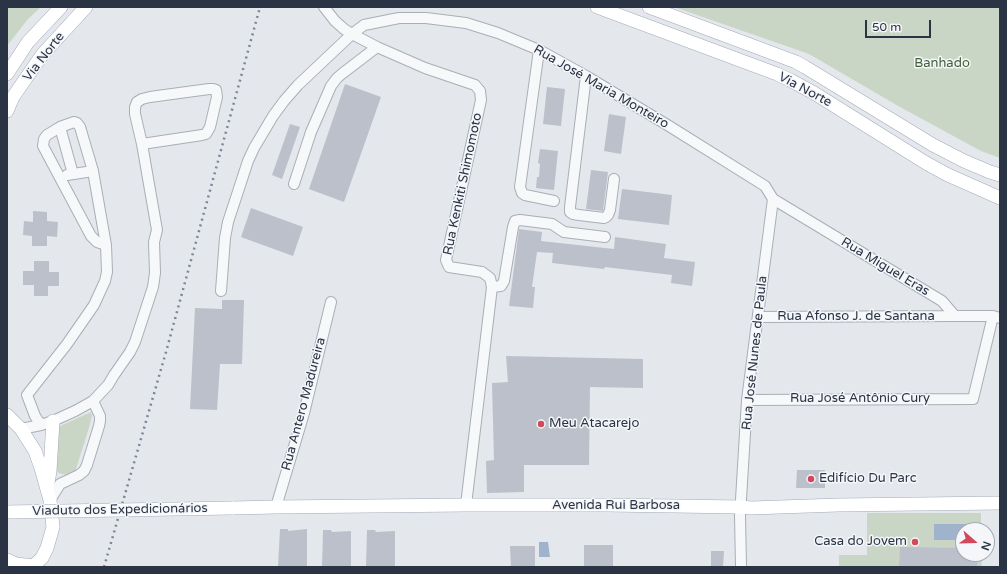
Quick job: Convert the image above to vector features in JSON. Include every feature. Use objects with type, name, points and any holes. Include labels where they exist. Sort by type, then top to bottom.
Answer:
[{"type":"main road","name":"Via Norte","points":[[7,74],[28,42],[60,7]]},
{"type":"main road","name":"Via Norte","points":[[7,111],[13,97],[42,55],[86,7]]},
{"type":"main road","name":"Via Norte","points":[[597,7],[790,80],[814,93],[926,163],[1000,198]]},
{"type":"main road","name":"Via Norte","points":[[649,7],[796,62],[933,145],[964,161],[1000,175]]},
{"type":"main road","points":[[7,415],[21,429],[35,451],[48,495],[53,527],[48,548],[42,558],[33,567],[16,564],[7,560]]},
{"type":"main road","points":[[47,423],[50,471],[48,495]]},
{"type":"main road","name":"Avenida Rui Barbosa","points":[[232,508],[276,506],[466,505],[607,505],[751,508],[838,505],[1000,503]]},
{"type":"main road","name":"Viaduto dos Expedicionários","points":[[7,512],[232,508]]},
{"type":"street","name":"Rua Kenkiti Shimomoto","points":[[324,7],[335,21],[352,34],[425,68],[475,86],[480,91],[481,100],[446,260],[449,267],[482,272],[490,278],[492,287]]},
{"type":"street","name":"Rua José Maria Monteiro","points":[[221,291],[225,238],[228,222],[248,161],[273,116],[298,85],[352,34],[364,25],[399,18],[426,18],[466,23],[498,33],[539,50],[586,76],[676,130],[765,186],[773,199]]},
{"type":"street","points":[[294,184],[311,132],[331,86],[343,73],[378,47]]},
{"type":"street","points":[[539,50],[520,187],[522,193],[525,195],[554,201]]},
{"type":"street","points":[[586,76],[570,212],[573,214],[606,218],[610,210],[614,180]]},
{"type":"street","points":[[21,429],[47,423],[75,411],[93,401],[108,385],[135,342],[153,287],[155,273],[154,242],[157,230],[142,144],[135,114],[137,102],[150,97],[209,89],[216,90],[217,97],[210,127],[206,134],[142,144]]},
{"type":"street","points":[[47,423],[35,416],[27,396],[67,344],[94,305],[105,281],[107,272],[106,245],[93,171],[80,127],[74,122],[47,134],[44,139],[43,146],[92,236],[97,242],[106,245]]},
{"type":"street","points":[[60,127],[73,174]]},
{"type":"street","points":[[60,177],[93,171]]},
{"type":"street","name":"Rua Miguel Eras","points":[[773,199],[942,301],[955,316]]},
{"type":"street","name":"Rua José Nunes de Paula","points":[[741,567],[740,516],[747,400],[773,199]]},
{"type":"street","points":[[466,505],[492,287],[502,286],[504,281],[515,221],[520,220],[552,224],[564,232],[605,237]]},
{"type":"street","name":"Rua Antero Madureira","points":[[276,506],[304,413],[331,302]]},
{"type":"street","points":[[955,316],[997,317]]},
{"type":"street","name":"Rua Afonso J. de Santana","points":[[758,317],[955,316]]},
{"type":"street","name":"Rua José Antônio Cury","points":[[747,400],[973,399],[997,317]]},
{"type":"street","points":[[48,495],[60,484],[79,475],[87,466],[100,420],[100,416],[93,401]]},
{"type":"green space","points":[[7,7],[41,7],[28,19],[7,46]]},
{"type":"green space","name":"Banhado","points":[[674,7],[1000,7],[1000,158],[981,151],[900,107],[809,54]]},
{"type":"green space","points":[[91,412],[92,416],[88,431],[75,472],[66,475],[53,470],[56,428]]},
{"type":"green space","name":"Casa do Jovem","points":[[867,513],[981,513],[981,522],[955,522],[955,562],[982,562],[982,567],[839,567],[839,555],[867,555]]},
{"type":"water","points":[[934,524],[955,524],[955,540],[934,540]]},
{"type":"water","points":[[539,542],[548,542],[550,557],[539,557]]},
{"type":"building","points":[[345,84],[381,97],[344,202],[309,189]]},
{"type":"building","points":[[547,87],[565,89],[561,126],[543,124]]},
{"type":"building","points":[[609,114],[626,117],[621,154],[604,151]]},
{"type":"building","points":[[290,124],[300,127],[282,179],[272,175]]},
{"type":"building","points":[[540,149],[558,151],[554,190],[536,188],[537,177],[539,177],[540,164],[538,163]]},
{"type":"building","points":[[591,170],[608,172],[603,211],[586,209]]},
{"type":"building","points":[[622,189],[672,195],[669,225],[618,219]]},
{"type":"building","points":[[251,208],[303,227],[293,256],[241,237]]},
{"type":"building","points":[[33,211],[47,212],[47,221],[58,222],[57,237],[47,236],[47,246],[32,246],[32,236],[23,235],[24,221],[33,222]]},
{"type":"building","points":[[519,229],[542,232],[541,241],[614,249],[615,237],[666,244],[664,258],[695,262],[692,286],[671,283],[672,275],[605,267],[604,269],[552,263],[553,253],[537,252],[532,287],[535,287],[533,308],[509,306]]},
{"type":"building","points":[[34,261],[49,261],[49,272],[59,272],[59,286],[48,286],[48,296],[34,296],[34,285],[23,285],[23,271],[34,271]]},
{"type":"building","points":[[222,300],[244,300],[242,364],[220,364],[217,410],[190,409],[195,308],[222,309]]},
{"type":"building","name":"Meu Atacarejo","points":[[506,356],[643,359],[643,388],[590,387],[589,465],[524,465],[524,492],[487,493],[486,461],[494,460],[492,383],[508,382]]},
{"type":"building","name":"Edifício Du Parc","points":[[797,470],[825,470],[825,488],[796,488]]},
{"type":"building","points":[[280,529],[288,529],[288,531],[307,529],[307,567],[278,567]]},
{"type":"building","points":[[323,530],[331,530],[332,532],[351,531],[351,567],[322,567]]},
{"type":"building","points":[[367,530],[375,530],[376,532],[395,531],[395,567],[366,567]]},
{"type":"building","points":[[584,545],[613,545],[613,567],[584,567]]},
{"type":"building","points":[[510,546],[535,546],[535,567],[511,567]]},
{"type":"building","name":"Casa do Jovem","points":[[900,547],[955,548],[955,562],[977,562],[977,567],[899,567]]},
{"type":"building","points":[[711,551],[724,551],[723,567],[711,567]]},
{"type":"railway","points":[[104,567],[166,352],[260,7]]},
{"type":"place","name":"Meu Atacarejo","points":[[541,424]]},
{"type":"place","name":"Edifício Du Parc","points":[[811,479]]},
{"type":"place","name":"Casa do Jovem","points":[[915,542]]}]
